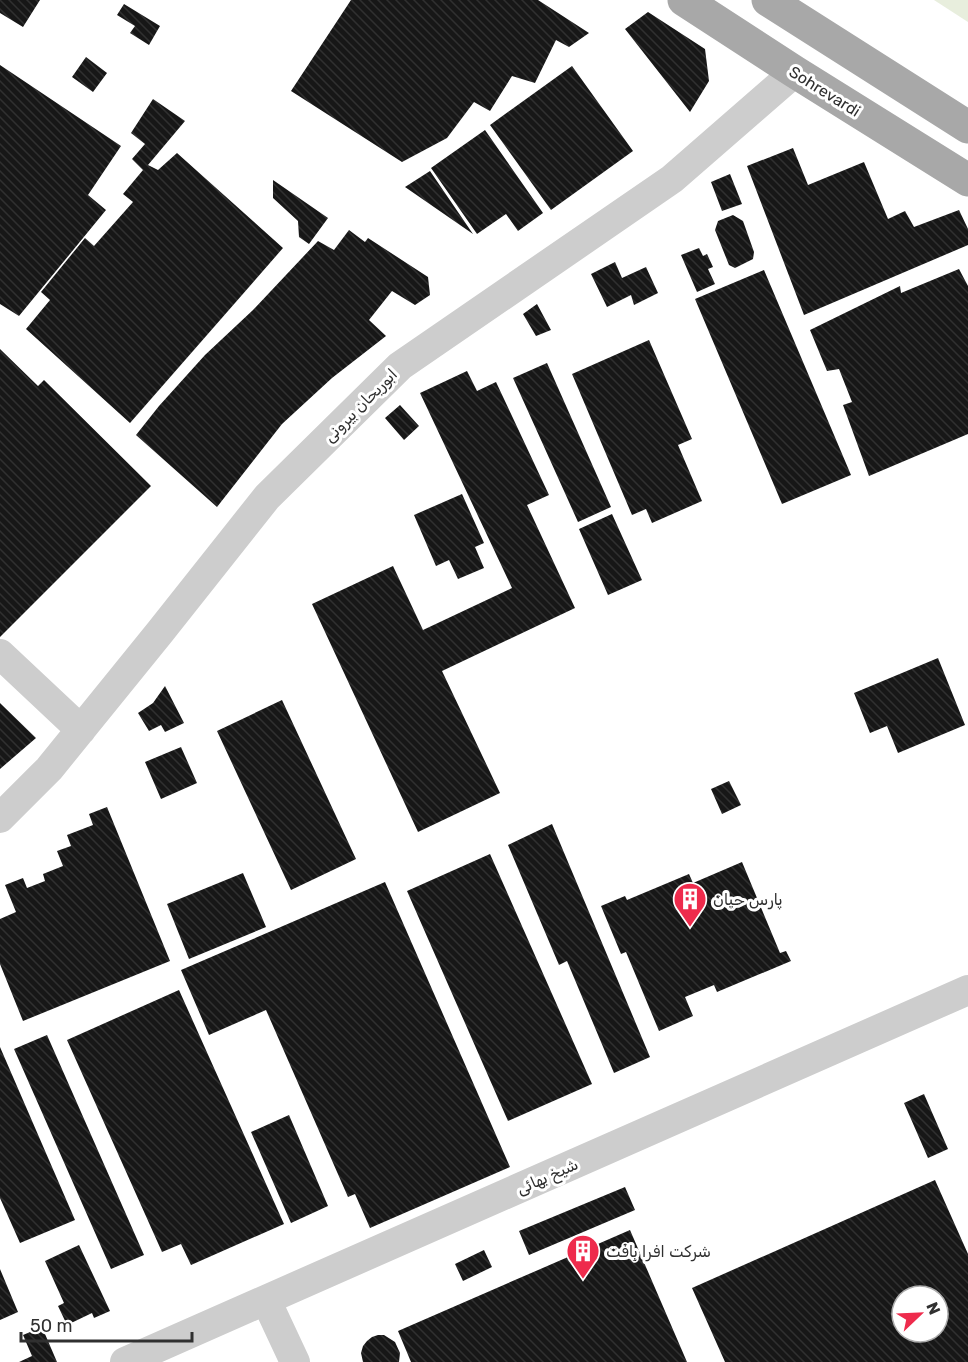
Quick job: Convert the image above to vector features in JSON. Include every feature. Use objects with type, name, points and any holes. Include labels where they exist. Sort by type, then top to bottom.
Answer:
[{"type":"main road","name":"Sohrevardi","points":[[684,0],[968,180]]},
{"type":"main road","points":[[768,0],[968,127]]},
{"type":"street","name":"ابوریحان بیرونی","points":[[0,818],[49,769],[267,497],[399,366],[672,179],[795,72]]},
{"type":"street","points":[[0,654],[81,730]]},
{"type":"street","name":"شیخ بهائی","points":[[125,1362],[968,990]]},
{"type":"street","points":[[266,1300],[295,1362]]},
{"type":"green space","points":[[934,0],[968,0],[968,22]]},
{"type":"building","points":[[0,0],[40,0],[23,27],[0,13]]},
{"type":"building","points":[[351,0],[538,0],[589,33],[569,47],[556,40],[535,83],[512,76],[490,111],[474,102],[447,138],[402,162],[291,91]]},
{"type":"building","points":[[124,4],[160,26],[149,45],[130,33],[135,26],[117,15]]},
{"type":"building","points":[[648,12],[705,49],[709,81],[690,112],[625,29]]},
{"type":"building","points":[[86,57],[107,73],[93,92],[72,77]]},
{"type":"building","points":[[0,65],[121,146],[88,195],[106,210],[19,316],[0,304]]},
{"type":"building","points":[[572,66],[633,151],[551,210],[490,125]]},
{"type":"building","points":[[153,99],[185,121],[148,165],[158,170],[177,153],[283,248],[130,423],[26,329],[50,300],[41,292],[85,238],[94,246],[133,202],[123,194],[143,170],[132,159],[145,144],[131,133]]},
{"type":"building","points":[[485,130],[543,213],[518,231],[506,214],[477,234],[431,168]]},
{"type":"building","points":[[793,148],[808,185],[864,162],[888,219],[905,211],[914,227],[959,210],[968,229],[968,245],[804,315],[747,166]]},
{"type":"building","points":[[430,171],[473,234],[405,187]]},
{"type":"building","points":[[730,174],[742,204],[722,211],[711,182]]},
{"type":"building","points":[[273,180],[328,218],[309,244],[299,237],[298,221],[273,198]]},
{"type":"building","points":[[733,215],[743,221],[754,252],[753,259],[735,268],[729,265],[715,230],[718,221]]},
{"type":"building","points":[[349,230],[365,242],[368,238],[428,277],[430,295],[415,305],[392,291],[369,320],[386,336],[332,378],[282,424],[217,507],[136,435],[205,355],[253,310],[318,241],[334,250]]},
{"type":"building","points":[[699,248],[703,256],[707,254],[713,267],[708,269],[715,284],[697,292],[681,255]]},
{"type":"building","points":[[615,262],[622,278],[646,267],[658,293],[634,305],[631,295],[607,307],[591,274]]},
{"type":"building","points":[[959,269],[968,286],[968,434],[869,476],[843,405],[852,402],[839,369],[827,371],[810,330],[900,286],[901,293]]},
{"type":"building","points":[[764,270],[851,475],[782,504],[695,299]]},
{"type":"building","points":[[537,304],[551,330],[536,336],[523,314]]},
{"type":"building","points":[[649,340],[692,439],[678,445],[702,501],[652,523],[646,509],[632,515],[572,374]]},
{"type":"building","points":[[0,349],[38,386],[44,380],[151,486],[0,637]]},
{"type":"building","points":[[547,363],[611,507],[578,522],[513,378]]},
{"type":"building","points":[[467,371],[477,391],[496,382],[549,495],[527,505],[575,608],[442,671],[500,793],[418,832],[312,604],[393,566],[423,630],[512,588],[420,393]]},
{"type":"building","points":[[400,405],[419,426],[404,440],[385,418]]},
{"type":"building","points":[[462,494],[484,543],[475,547],[484,568],[458,579],[449,560],[436,566],[414,515]]},
{"type":"building","points":[[612,514],[642,580],[608,595],[579,529]]},
{"type":"building","points":[[938,658],[965,725],[898,753],[887,726],[870,733],[854,693]]},
{"type":"building","points":[[165,686],[184,723],[165,732],[161,725],[149,731],[138,713],[153,703]]},
{"type":"building","points":[[282,700],[356,859],[291,890],[217,731]]},
{"type":"building","points":[[0,703],[36,738],[0,769]]},
{"type":"building","points":[[181,747],[197,783],[161,799],[145,762]]},
{"type":"building","points":[[729,781],[741,805],[722,814],[711,789]]},
{"type":"building","points":[[107,807],[170,961],[23,1021],[0,964],[0,919],[16,912],[5,885],[23,878],[27,888],[45,881],[43,874],[63,866],[57,851],[71,846],[67,835],[93,825],[89,814]]},
{"type":"building","points":[[552,824],[650,1057],[614,1073],[567,961],[559,965],[508,845]]},
{"type":"building","points":[[490,854],[592,1084],[508,1121],[407,891]]},
{"type":"building","name":"پارس حیان","points":[[742,862],[780,953],[786,951],[791,961],[717,992],[714,985],[685,997],[693,1016],[659,1031],[626,952],[621,954],[601,906],[625,896],[627,900],[689,874],[693,883]]},
{"type":"building","points":[[243,873],[266,927],[189,959],[167,904]]},
{"type":"building","points":[[385,882],[510,1167],[370,1228],[355,1194],[348,1197],[266,1010],[209,1035],[181,970]]},
{"type":"building","points":[[179,990],[284,1224],[191,1265],[181,1244],[162,1252],[67,1040]]},
{"type":"building","points":[[47,1035],[144,1255],[111,1269],[14,1049]]},
{"type":"building","points":[[0,1047],[75,1220],[20,1243],[0,1198]]},
{"type":"building","points":[[924,1094],[948,1149],[928,1158],[904,1103]]},
{"type":"building","points":[[289,1115],[328,1206],[291,1223],[251,1132]]},
{"type":"building","points":[[935,1180],[968,1254],[968,1362],[725,1362],[692,1288]]},
{"type":"building","points":[[625,1187],[635,1210],[529,1255],[519,1231]]},
{"type":"building","name":"شرکت افرا بافت","points":[[630,1230],[687,1362],[411,1362],[398,1331]]},
{"type":"building","points":[[79,1245],[110,1311],[94,1318],[92,1313],[67,1325],[58,1306],[64,1303],[45,1261]]},
{"type":"building","points":[[484,1250],[492,1267],[463,1281],[455,1264]]},
{"type":"building","points":[[0,1269],[18,1312],[0,1320]]},
{"type":"building","points":[[42,1327],[57,1362],[19,1362],[32,1356],[23,1335]]},
{"type":"building","points":[[384,1335],[395,1342],[400,1353],[399,1362],[363,1362],[361,1353],[363,1346],[372,1337]]},
{"type":"place","name":"پارس حیان","points":[[690,928]]},
{"type":"place","name":"شرکت افرا بافت","points":[[583,1280]]}]
